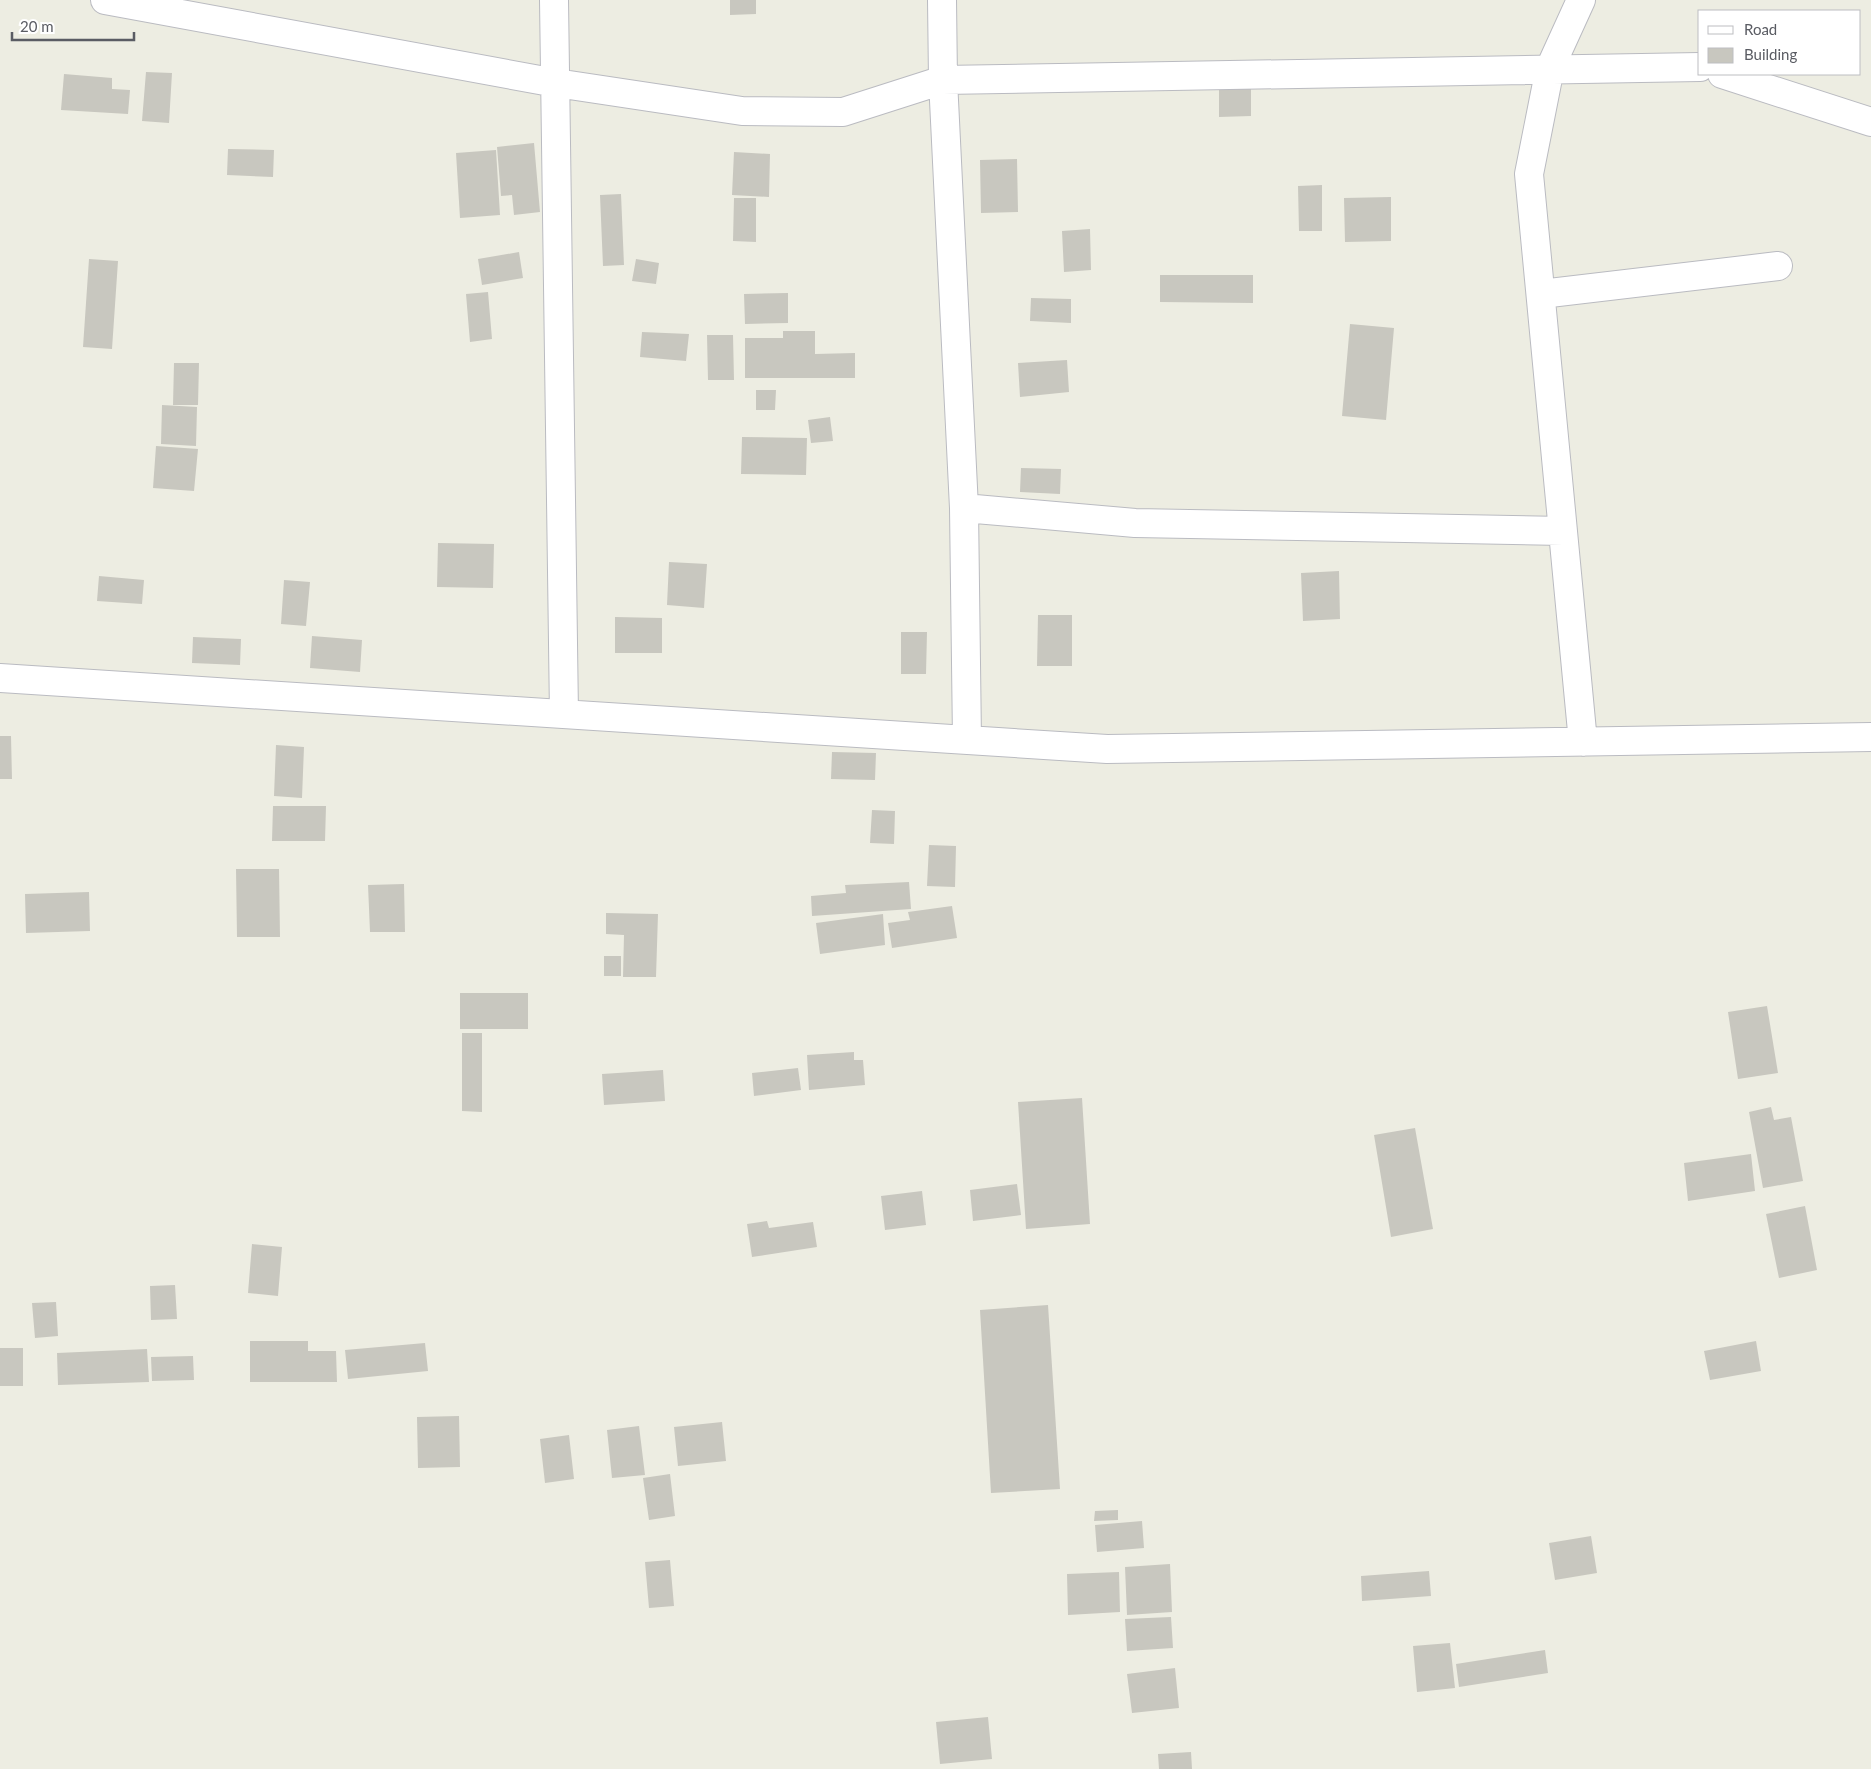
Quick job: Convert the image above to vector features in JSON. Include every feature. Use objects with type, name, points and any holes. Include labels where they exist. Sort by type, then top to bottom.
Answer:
[{"type":"street","points":[[105,0],[556,83],[742,111],[843,112],[943,80],[1550,68],[1698,67]]},
{"type":"street","points":[[554,0],[564,714]]},
{"type":"street","points":[[942,0],[943,80],[964,508],[967,740]]},
{"type":"street","points":[[1581,0],[1550,68],[1529,174],[1583,742]]},
{"type":"street","points":[[1725,75],[1871,122]]},
{"type":"street","points":[[1541,294],[1778,266]]},
{"type":"street","points":[[964,508],[1135,522],[1563,531]]},
{"type":"street","points":[[0,678],[1107,749],[1871,737]]},
{"type":"building","points":[[730,0],[756,0],[756,14],[730,15]]},
{"type":"building","points":[[146,72],[172,73],[169,123],[142,121]]},
{"type":"building","points":[[64,74],[112,78],[112,89],[130,90],[128,114],[61,110]]},
{"type":"building","points":[[1219,82],[1251,82],[1251,116],[1219,117]]},
{"type":"building","points":[[534,143],[540,212],[514,215],[512,195],[501,196],[497,147]]},
{"type":"building","points":[[228,149],[274,150],[273,177],[227,175]]},
{"type":"building","points":[[496,150],[500,215],[460,218],[456,153]]},
{"type":"building","points":[[734,152],[770,154],[769,197],[732,195]]},
{"type":"building","points":[[1017,159],[1018,212],[981,213],[980,160]]},
{"type":"building","points":[[1322,185],[1322,231],[1299,231],[1298,186]]},
{"type":"building","points":[[621,194],[624,265],[603,266],[600,195]]},
{"type":"building","points":[[1391,197],[1391,241],[1345,242],[1344,198]]},
{"type":"building","points":[[734,198],[756,198],[756,242],[733,241]]},
{"type":"building","points":[[1090,229],[1091,270],[1064,272],[1062,231]]},
{"type":"building","points":[[519,252],[523,278],[482,285],[478,259]]},
{"type":"building","points":[[89,259],[118,261],[112,349],[83,347]]},
{"type":"building","points":[[636,259],[659,263],[656,284],[632,281]]},
{"type":"building","points":[[1160,275],[1253,275],[1253,303],[1160,302]]},
{"type":"building","points":[[488,292],[492,339],[470,342],[466,294]]},
{"type":"building","points":[[788,293],[788,323],[745,324],[744,294]]},
{"type":"building","points":[[1031,298],[1071,299],[1071,323],[1030,321]]},
{"type":"building","points":[[1350,324],[1394,328],[1386,420],[1342,416]]},
{"type":"building","points":[[783,331],[815,331],[815,354],[855,353],[855,378],[745,378],[745,338],[783,338]]},
{"type":"building","points":[[642,332],[689,334],[686,361],[640,357]]},
{"type":"building","points":[[707,335],[733,335],[734,380],[708,380]]},
{"type":"building","points":[[1067,360],[1069,392],[1020,397],[1018,363]]},
{"type":"building","points":[[174,363],[199,363],[198,405],[173,405]]},
{"type":"building","points":[[756,390],[776,390],[775,410],[756,410]]},
{"type":"building","points":[[162,405],[197,407],[196,446],[161,444]]},
{"type":"building","points":[[830,417],[833,441],[811,443],[808,420]]},
{"type":"building","points":[[742,437],[807,438],[806,475],[741,474]]},
{"type":"building","points":[[156,446],[198,449],[194,491],[153,488]]},
{"type":"building","points":[[1021,468],[1061,469],[1060,494],[1020,492]]},
{"type":"building","points":[[438,543],[494,544],[493,588],[437,587]]},
{"type":"building","points":[[669,562],[707,564],[704,608],[667,605]]},
{"type":"building","points":[[1339,571],[1340,619],[1303,621],[1301,573]]},
{"type":"building","points":[[99,576],[144,580],[142,604],[97,601]]},
{"type":"building","points":[[284,580],[310,582],[306,626],[281,624]]},
{"type":"building","points":[[1038,615],[1072,615],[1072,666],[1037,666]]},
{"type":"building","points":[[615,617],[662,618],[662,653],[615,653]]},
{"type":"building","points":[[901,632],[927,632],[926,674],[901,674]]},
{"type":"building","points":[[312,636],[362,640],[360,672],[310,668]]},
{"type":"building","points":[[193,637],[241,639],[240,665],[192,663]]},
{"type":"building","points":[[0,736],[11,736],[12,779],[0,779]]},
{"type":"building","points":[[276,745],[304,747],[302,798],[274,796]]},
{"type":"building","points":[[832,752],[876,753],[875,780],[831,779]]},
{"type":"building","points":[[273,806],[326,806],[325,841],[272,841]]},
{"type":"building","points":[[872,810],[895,811],[894,844],[870,843]]},
{"type":"building","points":[[929,845],[956,846],[955,887],[927,886]]},
{"type":"building","points":[[236,869],[279,869],[280,937],[237,937]]},
{"type":"building","points":[[909,882],[911,909],[812,916],[811,896],[846,893],[845,885]]},
{"type":"building","points":[[404,884],[405,932],[370,932],[368,885]]},
{"type":"building","points":[[89,892],[90,931],[26,933],[25,894]]},
{"type":"building","points":[[952,906],[957,938],[892,948],[888,923],[910,920],[908,912]]},
{"type":"building","points":[[606,913],[658,914],[656,977],[623,977],[624,935],[606,934]]},
{"type":"building","points":[[883,914],[885,945],[820,954],[816,923]]},
{"type":"building","points":[[604,956],[621,956],[621,976],[604,976]]},
{"type":"building","points":[[460,993],[528,993],[528,1029],[460,1029]]},
{"type":"building","points":[[1767,1006],[1778,1073],[1738,1079],[1728,1012]]},
{"type":"building","points":[[462,1033],[482,1033],[482,1112],[462,1111]]},
{"type":"building","points":[[854,1052],[854,1060],[863,1060],[865,1085],[809,1090],[807,1055]]},
{"type":"building","points":[[798,1068],[801,1090],[754,1096],[752,1073]]},
{"type":"building","points":[[663,1070],[665,1101],[604,1105],[602,1074]]},
{"type":"building","points":[[1082,1098],[1090,1224],[1026,1229],[1018,1102]]},
{"type":"building","points":[[1771,1107],[1774,1120],[1791,1117],[1803,1181],[1763,1188],[1749,1112]]},
{"type":"building","points":[[1415,1128],[1433,1229],[1391,1237],[1374,1135]]},
{"type":"building","points":[[1751,1154],[1755,1191],[1688,1201],[1684,1163]]},
{"type":"building","points":[[1017,1184],[1021,1215],[973,1221],[970,1190]]},
{"type":"building","points":[[922,1191],[926,1225],[885,1230],[881,1196]]},
{"type":"building","points":[[1805,1206],[1817,1270],[1779,1278],[1766,1214]]},
{"type":"building","points":[[767,1221],[769,1228],[813,1222],[817,1247],[752,1257],[747,1224]]},
{"type":"building","points":[[252,1244],[282,1247],[278,1296],[248,1293]]},
{"type":"building","points":[[175,1285],[177,1319],[151,1320],[150,1286]]},
{"type":"building","points":[[56,1302],[58,1336],[35,1338],[32,1303]]},
{"type":"building","points":[[1048,1305],[1060,1489],[991,1493],[980,1310]]},
{"type":"building","points":[[250,1341],[308,1341],[308,1351],[336,1351],[337,1382],[250,1382]]},
{"type":"building","points":[[1756,1341],[1761,1371],[1710,1380],[1704,1351]]},
{"type":"building","points":[[425,1343],[428,1371],[348,1379],[345,1350]]},
{"type":"building","points":[[0,1348],[23,1348],[23,1386],[0,1386]]},
{"type":"building","points":[[147,1349],[149,1382],[58,1385],[57,1353]]},
{"type":"building","points":[[193,1356],[194,1380],[152,1381],[151,1357]]},
{"type":"building","points":[[459,1416],[460,1467],[418,1468],[417,1417]]},
{"type":"building","points":[[722,1422],[726,1461],[678,1466],[674,1427]]},
{"type":"building","points":[[639,1426],[645,1475],[612,1478],[607,1430]]},
{"type":"building","points":[[569,1435],[574,1479],[545,1483],[540,1439]]},
{"type":"building","points":[[670,1474],[675,1516],[649,1520],[643,1478]]},
{"type":"building","points":[[1118,1510],[1118,1520],[1094,1521],[1095,1511]]},
{"type":"building","points":[[1142,1521],[1144,1548],[1097,1552],[1095,1525]]},
{"type":"building","points":[[1591,1536],[1597,1573],[1555,1580],[1549,1543]]},
{"type":"building","points":[[670,1560],[674,1606],[649,1608],[645,1562]]},
{"type":"building","points":[[1170,1564],[1172,1612],[1127,1615],[1125,1567]]},
{"type":"building","points":[[1429,1571],[1431,1596],[1362,1601],[1361,1576]]},
{"type":"building","points":[[1119,1572],[1120,1612],[1068,1615],[1067,1574]]},
{"type":"building","points":[[1171,1617],[1173,1648],[1127,1651],[1125,1619]]},
{"type":"building","points":[[1450,1643],[1455,1688],[1417,1692],[1413,1646]]},
{"type":"building","points":[[1545,1650],[1548,1673],[1459,1687],[1456,1664]]},
{"type":"building","points":[[1175,1668],[1179,1708],[1132,1713],[1127,1674]]},
{"type":"building","points":[[988,1717],[992,1759],[940,1764],[936,1722]]},
{"type":"building","points":[[1191,1752],[1192,1769],[1159,1769],[1158,1754]]}]
